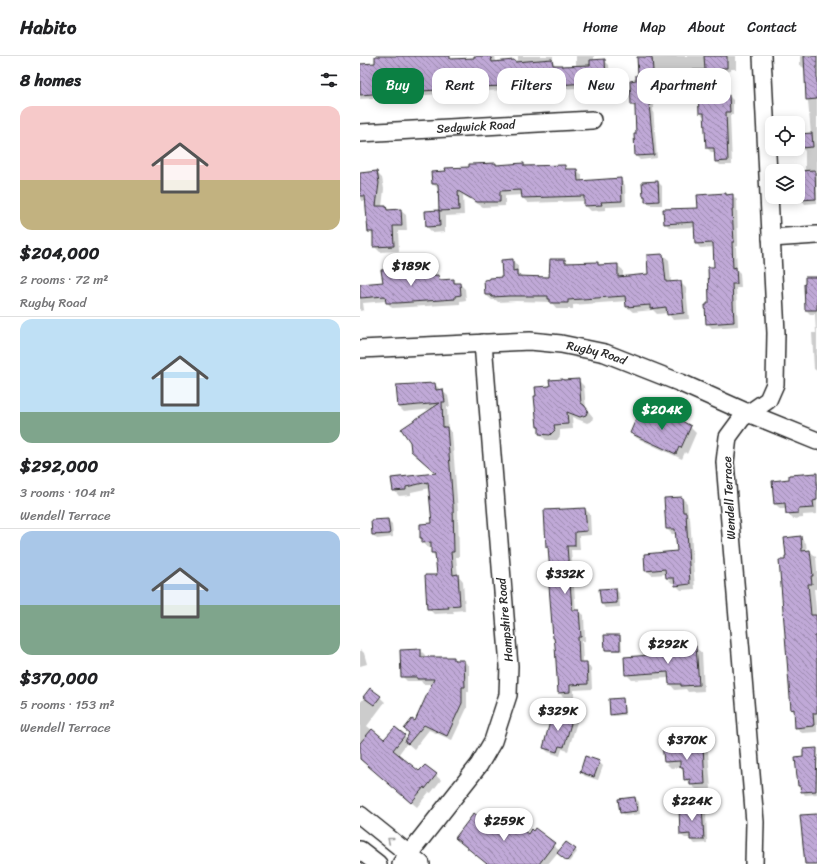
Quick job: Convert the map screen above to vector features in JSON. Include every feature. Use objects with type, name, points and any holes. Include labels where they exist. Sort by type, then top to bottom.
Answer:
[{"type":"street","name":"Wendell Terrace","points":[[754,864],[755,822],[725,462],[728,437],[742,418],[768,400],[775,384],[776,332],[762,56]]},
{"type":"street","name":"Sedgwick Road","points":[[360,133],[592,120]]},
{"type":"street","points":[[772,238],[817,236]]},
{"type":"street","name":"Rugby Road","points":[[360,349],[530,341],[560,344],[605,353],[681,382],[748,413],[817,441]]},
{"type":"street","name":"Hampshire Road","points":[[410,861],[479,764],[493,741],[508,695],[509,666],[483,343]]},
{"type":"street","points":[[360,816],[410,861]]},
{"type":"street","points":[[360,850],[378,864]]},
{"type":"building","points":[[375,56],[450,56],[450,59],[474,58],[474,56],[491,56],[492,62],[552,59],[553,65],[562,66],[590,65],[590,60],[605,59],[605,68],[574,68],[574,84],[566,84],[566,68],[497,68],[497,86],[489,87],[489,68],[432,68],[432,90],[424,91],[424,68],[372,68],[372,94],[360,95],[360,64],[375,63]]},
{"type":"building","points":[[704,56],[727,56],[727,68],[705,68]]},
{"type":"building","points":[[804,56],[817,56],[817,99],[806,100]]},
{"type":"building","points":[[637,57],[652,57],[653,68],[638,68]]},
{"type":"building","points":[[636,75],[637,104],[649,104],[654,155],[635,156],[635,105],[631,105],[630,81],[636,80]]},
{"type":"building","points":[[699,104],[730,104],[730,112],[726,112],[728,161],[715,162],[714,148],[706,148],[704,113],[699,113]]},
{"type":"building","points":[[812,133],[813,147],[805,148],[805,134]]},
{"type":"building","points":[[496,163],[496,165],[524,163],[524,166],[565,165],[565,169],[577,169],[578,181],[621,178],[622,201],[601,202],[602,205],[584,206],[584,196],[522,198],[521,190],[500,191],[500,202],[477,202],[458,191],[459,210],[439,211],[438,184],[432,184],[431,172],[446,171],[445,168],[469,167],[469,164]]},
{"type":"building","points":[[815,170],[816,199],[805,200],[805,171]]},
{"type":"building","points":[[377,171],[379,183],[376,206],[386,206],[387,210],[401,209],[402,226],[393,226],[394,246],[373,247],[373,232],[368,232],[365,196],[360,196],[360,173]]},
{"type":"building","points":[[658,181],[659,201],[645,202],[642,182]]},
{"type":"building","points":[[726,193],[726,195],[733,194],[733,268],[736,267],[737,284],[732,284],[734,322],[706,324],[705,305],[709,303],[708,267],[714,267],[713,243],[695,244],[694,222],[664,224],[663,209],[698,208],[697,195]]},
{"type":"building","points":[[439,210],[440,226],[426,227],[425,211]]},
{"type":"building","points":[[663,254],[666,282],[681,281],[684,313],[667,315],[666,307],[650,309],[650,305],[626,307],[625,296],[568,300],[568,303],[550,303],[548,296],[492,297],[491,295],[485,295],[484,280],[502,277],[501,260],[513,259],[513,271],[517,270],[517,276],[549,277],[550,259],[565,259],[565,263],[598,262],[598,265],[618,264],[618,277],[648,274],[647,255]]},
{"type":"building","points":[[419,266],[420,276],[438,275],[439,280],[454,279],[454,283],[460,283],[461,295],[455,296],[455,299],[397,303],[386,303],[385,296],[360,298],[360,284],[383,282],[381,270]]},
{"type":"building","points":[[805,277],[817,277],[817,310],[805,310]]},
{"type":"building","points":[[579,379],[581,403],[588,410],[586,415],[580,417],[567,412],[568,424],[554,425],[555,430],[550,435],[539,434],[534,396],[536,396],[535,387],[550,386],[549,380]]},
{"type":"building","points":[[435,383],[436,390],[443,389],[445,402],[442,402],[443,427],[447,427],[453,506],[454,552],[451,552],[453,575],[458,574],[460,605],[448,606],[449,608],[427,609],[425,575],[437,575],[435,553],[431,553],[431,542],[422,543],[422,538],[420,538],[420,524],[432,523],[428,482],[406,487],[406,490],[393,491],[391,478],[436,473],[411,451],[410,442],[401,429],[440,403],[398,407],[396,385]]},
{"type":"building","points":[[639,412],[657,419],[659,412],[670,417],[671,415],[691,426],[681,448],[679,447],[676,454],[630,433]]},
{"type":"building","points":[[817,473],[817,500],[813,501],[814,508],[798,509],[798,513],[786,514],[785,503],[774,504],[772,481],[789,479],[789,475]]},
{"type":"building","points":[[682,497],[683,512],[686,512],[690,584],[675,586],[674,578],[666,578],[665,569],[645,571],[644,554],[677,551],[675,529],[666,529],[664,498]]},
{"type":"building","points":[[585,508],[587,531],[575,532],[575,546],[567,546],[569,571],[572,573],[570,582],[572,610],[579,610],[581,637],[578,637],[579,662],[587,662],[588,684],[570,685],[570,692],[558,693],[544,510]]},
{"type":"building","points":[[388,519],[390,534],[372,535],[371,520]]},
{"type":"building","points":[[801,536],[802,551],[810,550],[813,576],[811,576],[812,584],[808,584],[811,615],[816,615],[817,629],[817,636],[815,636],[817,662],[817,713],[813,713],[813,726],[795,728],[794,709],[791,710],[779,560],[785,560],[786,556],[784,538]]},
{"type":"building","points":[[616,588],[617,603],[601,604],[599,589]]},
{"type":"building","points":[[604,635],[620,635],[620,650],[605,650]]},
{"type":"building","points":[[683,644],[683,647],[696,646],[699,685],[681,686],[681,684],[669,684],[668,672],[625,675],[624,657],[651,655],[651,651],[667,650],[666,645]]},
{"type":"building","points":[[421,649],[421,657],[454,657],[454,660],[464,660],[465,687],[462,687],[462,703],[447,736],[424,725],[408,744],[405,742],[409,733],[404,729],[412,719],[415,721],[434,679],[401,677],[400,650]]},
{"type":"building","points":[[370,688],[381,696],[374,705],[363,697]]},
{"type":"building","points":[[623,698],[624,713],[610,715],[609,699]]},
{"type":"building","points":[[559,713],[573,717],[564,747],[559,746],[557,752],[543,748],[552,714],[559,716]]},
{"type":"building","points":[[395,727],[405,735],[393,750],[419,771],[425,765],[437,774],[411,803],[360,759],[360,743],[372,729],[384,739]]},
{"type":"building","points":[[679,743],[679,747],[703,745],[705,784],[690,785],[690,779],[684,780],[683,767],[680,767],[680,761],[664,762],[662,744]]},
{"type":"building","points":[[817,748],[816,791],[801,792],[800,786],[798,786],[795,758],[803,757],[803,749]]},
{"type":"building","points":[[585,756],[600,761],[594,777],[580,772]]},
{"type":"building","points":[[635,797],[637,811],[620,813],[618,799]]},
{"type":"building","points":[[702,806],[704,840],[690,840],[690,834],[680,835],[679,808]]},
{"type":"building","points":[[500,811],[528,834],[531,829],[533,831],[535,828],[555,843],[539,864],[487,864],[455,838],[474,813],[489,825]]},
{"type":"building","points":[[817,814],[817,864],[805,864],[800,815]]},
{"type":"building","points":[[566,842],[576,849],[567,861],[557,853]]}]
